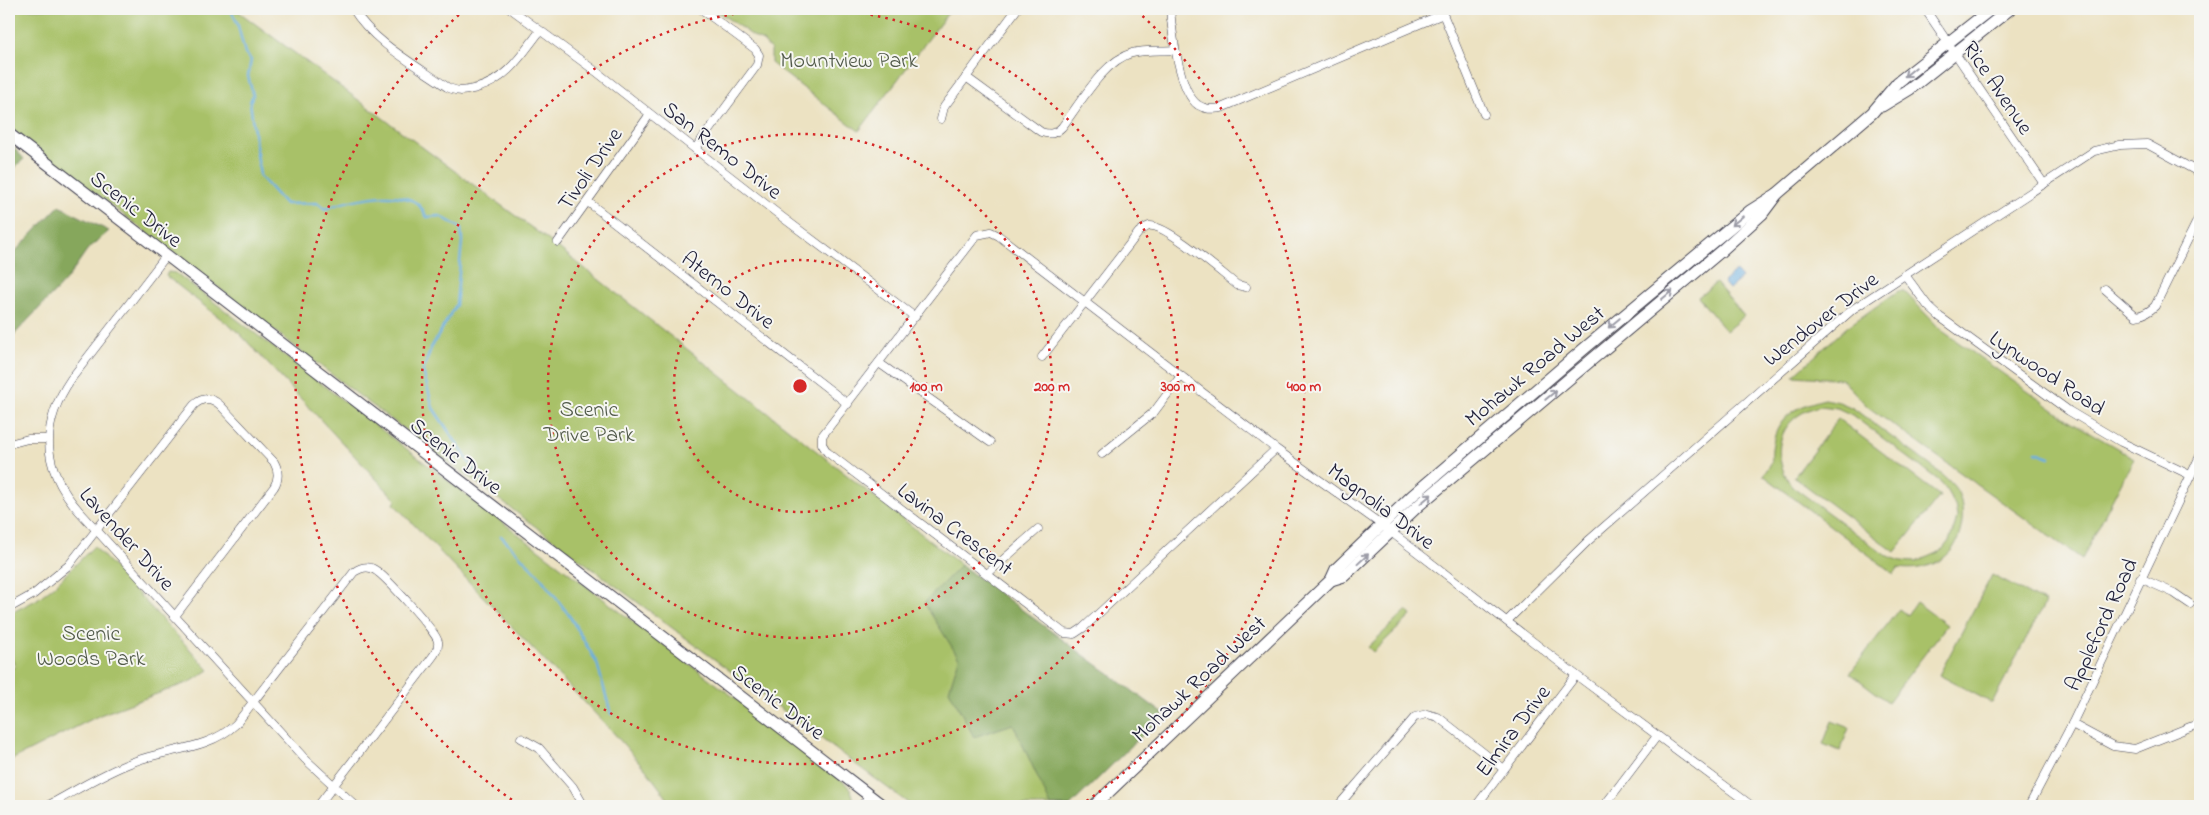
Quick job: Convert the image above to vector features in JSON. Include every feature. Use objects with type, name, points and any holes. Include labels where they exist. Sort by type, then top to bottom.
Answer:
[{"type":"main road","name":"Mohawk Road West","points":[[1386,528],[1419,505],[1721,251],[1762,214],[1778,194],[1872,112],[1898,82],[1991,9]]},
{"type":"main road","name":"Mohawk Road West","points":[[1872,112],[1910,89],[2010,9]]},
{"type":"main road","name":"Scenic Drive","points":[[9,134],[883,806]]},
{"type":"main road","name":"Mohawk Road West","points":[[1094,806],[1331,580],[1344,576],[1412,496],[1750,210],[1778,194]]},
{"type":"main road","points":[[1580,370],[1585,348]]},
{"type":"street","points":[[354,9],[364,24],[383,41],[447,87],[459,92],[489,85],[501,78],[540,31]]},
{"type":"street","name":"San Remo Drive","points":[[511,9],[915,317]]},
{"type":"street","points":[[696,149],[757,65],[759,55],[756,49],[701,9]]},
{"type":"street","points":[[941,119],[944,107],[1017,9]]},
{"type":"street","points":[[1170,9],[1174,50],[1183,80],[1196,104],[1207,110],[1220,108],[1442,11],[1484,114]]},
{"type":"street","name":"Rice Avenue","points":[[1925,9],[2044,184]]},
{"type":"street","points":[[966,77],[1041,132],[1048,134],[1057,132],[1062,127],[1108,66],[1133,53],[1174,50]]},
{"type":"street","name":"Tivoli Drive","points":[[558,242],[650,114]]},
{"type":"street","name":"Wendover Drive","points":[[1507,621],[1588,541],[1853,309],[2094,151],[2120,145],[2147,144],[2200,174]]},
{"type":"street","name":"Aterno Drive","points":[[588,202],[848,404]]},
{"type":"street","points":[[2104,289],[2136,316],[2143,315],[2150,310],[2155,306],[2200,215]]},
{"type":"street","points":[[1042,357],[1139,232],[1148,226],[1156,226],[1171,234],[1237,285],[1246,287]]},
{"type":"street","name":"Lavina Crescent","points":[[990,232],[977,235],[822,436],[822,444],[827,452],[1064,633],[1074,634],[1083,628],[1276,449]]},
{"type":"street","name":"Magnolia Drive","points":[[990,232],[999,236],[1276,449],[1386,528],[1576,675],[1752,806]]},
{"type":"street","name":"Lavender Drive","points":[[166,256],[63,390],[54,408],[48,439],[50,458],[61,487],[97,531],[333,787],[356,806]]},
{"type":"street","name":"Lynwood Road","points":[[1905,275],[1912,287],[1940,317],[2069,410],[2121,442],[2190,475]]},
{"type":"street","points":[[880,363],[990,442]]},
{"type":"street","points":[[1102,454],[1154,412],[1181,376]]},
{"type":"street","points":[[9,608],[34,594],[69,565],[199,401],[205,399],[217,402],[254,440],[276,467],[278,476],[276,484],[175,616]]},
{"type":"street","points":[[9,444],[28,439],[48,439]]},
{"type":"street","name":"Appleford Road","points":[[2029,806],[2072,724],[2140,578],[2200,456]]},
{"type":"street","points":[[987,574],[1038,529]]},
{"type":"street","points":[[47,806],[135,761],[193,747],[221,737],[236,724],[254,702],[354,572],[370,567],[382,575],[435,633],[438,647],[431,659],[318,806]]},
{"type":"street","points":[[2140,578],[2174,593],[2190,604]]},
{"type":"street","name":"Elmira Drive","points":[[1476,806],[1576,675]]},
{"type":"street","points":[[1338,806],[1415,717],[1427,714],[1438,717],[1504,768]]},
{"type":"street","points":[[2072,724],[2113,746],[2135,749],[2200,723]]},
{"type":"street","points":[[1604,806],[1657,736]]},
{"type":"street","points":[[521,738],[539,748],[573,787],[584,806]]},
{"type":"street","points":[[861,806],[870,796]]},
{"type":"green space","name":"Scenic Drive Park","points":[[9,9],[235,9],[555,245],[989,587],[1070,806],[912,806],[361,397],[9,127]]},
{"type":"green space","name":"Mountview Park","points":[[714,9],[951,9],[859,131],[771,63],[771,50],[763,41]]},
{"type":"green space","points":[[9,142],[24,159],[9,172]]},
{"type":"green space","points":[[59,206],[109,231],[87,250],[67,279],[9,340],[9,258]]},
{"type":"green space","points":[[168,272],[176,273],[770,724],[846,784],[852,794],[852,806],[673,806],[647,771],[611,730],[394,504],[396,500],[239,333],[166,276]]},
{"type":"green space","points":[[1716,283],[1744,316],[1726,331],[1698,297]]},
{"type":"green space","points":[[1898,291],[1904,291],[1941,330],[2067,419],[2134,458],[2082,559],[1868,407],[1842,379],[1793,376],[1847,327]]},
{"type":"green space","points":[[1825,399],[1853,408],[1937,470],[1956,489],[1962,504],[1961,529],[1955,545],[1946,556],[1934,564],[1920,568],[1898,568],[1894,574],[1763,475],[1771,462],[1776,433],[1785,418],[1807,404]],"holes":[[[1820,406],[1837,408],[1852,415],[1942,483],[1955,505],[1957,517],[1949,541],[1941,551],[1916,562],[1901,561],[1885,555],[1792,486],[1780,461],[1782,437],[1787,427],[1795,418],[1806,411]]]},
{"type":"green space","points":[[1838,419],[1940,496],[1895,552],[1794,477]]},
{"type":"green space","name":"Scenic Woods Park","points":[[94,546],[209,670],[192,681],[100,715],[9,761],[9,669],[15,667],[9,651],[9,614],[36,600],[54,586]]},
{"type":"green space","points":[[961,565],[1164,714],[1070,806],[1051,806],[1013,724],[974,737],[949,690],[959,658],[924,603]]},
{"type":"green space","points":[[1992,575],[2045,603],[1992,703],[1939,675]]},
{"type":"green space","points":[[1916,602],[1947,625],[1888,702],[1850,673],[1899,609],[1907,615]]},
{"type":"green space","points":[[1407,610],[1411,616],[1373,652],[1368,647]]},
{"type":"green space","points":[[1832,721],[1849,728],[1840,751],[1823,744]]},
{"type":"water","points":[[1736,271],[1742,278],[1729,289],[1723,282]]},
{"type":"waterway","points":[[230,9],[237,22],[245,53],[251,60],[248,76],[253,95],[250,102],[260,176],[285,204],[318,203],[325,209],[359,199],[385,196],[398,197],[409,199],[418,204],[427,217],[440,216],[461,228],[462,241],[456,305],[431,348],[423,371],[433,408],[484,484]]},
{"type":"waterway","points":[[2036,452],[2050,457]]},
{"type":"waterway","points":[[501,536],[538,574],[569,615],[597,663],[611,714]]}]
